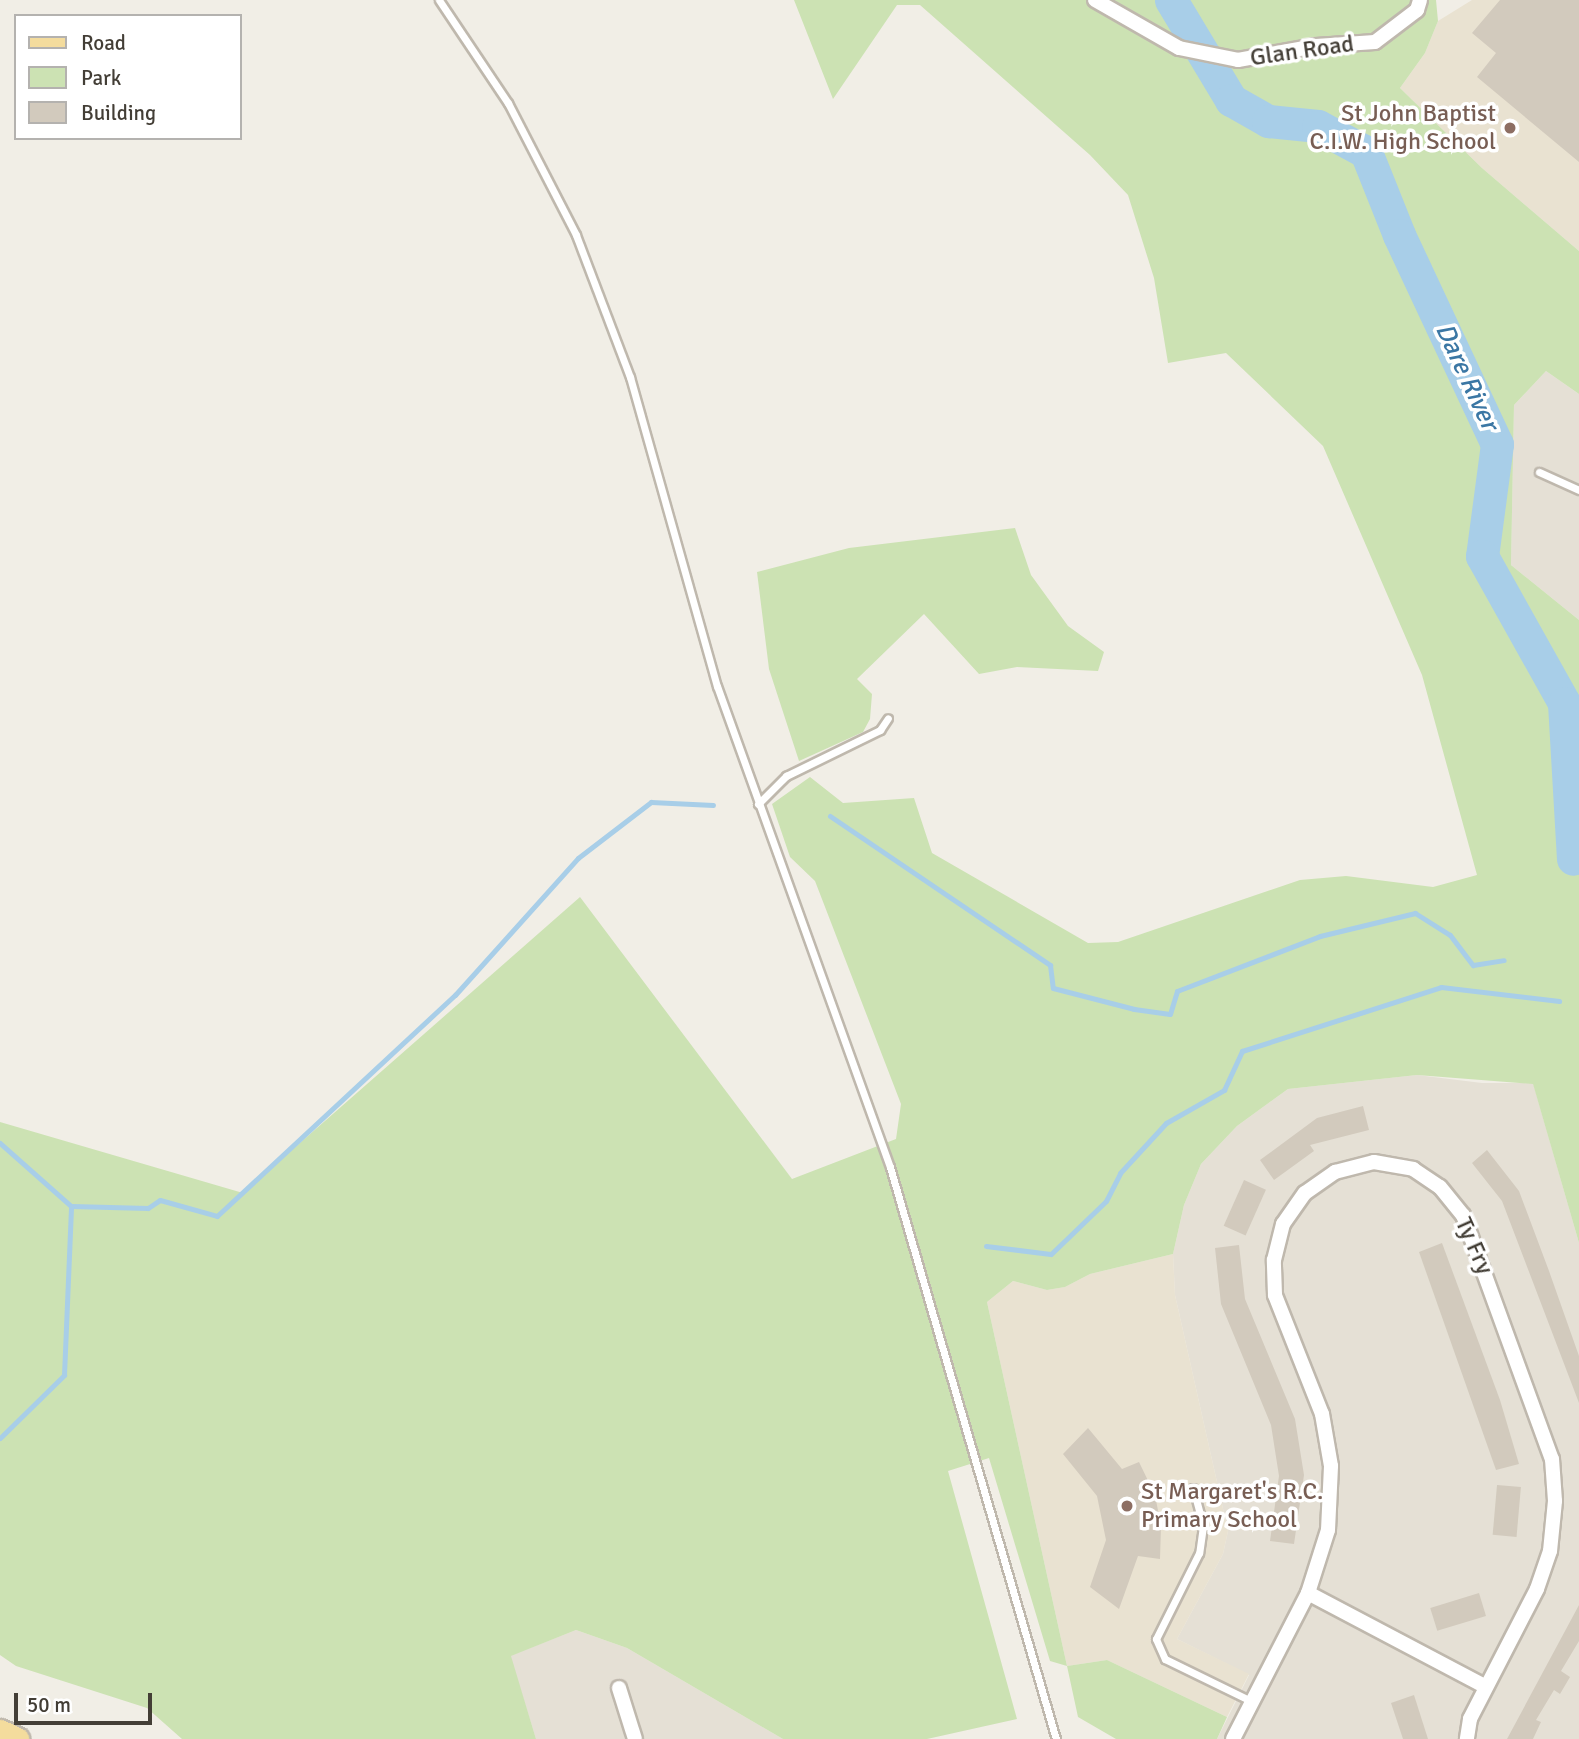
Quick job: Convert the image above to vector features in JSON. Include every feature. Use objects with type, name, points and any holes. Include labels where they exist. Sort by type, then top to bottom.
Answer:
[{"type":"main road","points":[[0,1731],[17,1739]]},
{"type":"street","name":"Glan Road","points":[[1095,0],[1179,48],[1238,60],[1316,46],[1375,42],[1417,10],[1420,0]]},
{"type":"street","name":"Ty Fry","points":[[1233,1739],[1308,1593],[1328,1530],[1331,1466],[1322,1414],[1275,1295],[1274,1260],[1280,1236],[1305,1192],[1335,1172],[1374,1162],[1413,1169],[1440,1187],[1463,1215],[1552,1459],[1555,1501],[1550,1551],[1537,1589],[1470,1718],[1467,1739]]},
{"type":"street","points":[[1308,1593],[1486,1687]]},
{"type":"street","points":[[619,1688],[635,1739]]},
{"type":"lane","points":[[439,0],[508,103],[576,235],[630,377],[717,686],[890,1167],[1056,1739]]},
{"type":"lane","points":[[1539,472],[1579,490]]},
{"type":"lane","points":[[758,804],[786,776],[880,730],[888,718]]},
{"type":"lane","points":[[1193,1488],[1203,1526],[1199,1553],[1156,1639],[1165,1659],[1251,1701]]},
{"type":"shaded area","name":"St John Baptist C.I.W. High School","points":[[1472,0],[1579,0],[1579,251],[1482,168],[1400,88],[1425,53],[1438,21]]},
{"type":"shaded area","points":[[1546,371],[1579,394],[1579,620],[1511,565],[1514,405]]},
{"type":"shaded area","points":[[1417,1075],[1482,1083],[1533,1083],[1579,1243],[1579,1739],[1217,1739],[1249,1675],[1177,1639],[1223,1554],[1228,1531],[1175,1295],[1173,1254],[1184,1205],[1201,1164],[1237,1126],[1288,1089]]},
{"type":"shaded area","name":"St Margaret's R.C. Primary School","points":[[1173,1254],[1175,1295],[1228,1531],[1223,1554],[1177,1639],[1249,1674],[1227,1717],[1107,1660],[1067,1666],[987,1302],[1013,1281],[1047,1290],[1065,1287],[1090,1274]]},
{"type":"shaded area","points":[[576,1630],[627,1648],[783,1739],[536,1739],[510,1656]]},
{"type":"green space","points":[[794,0],[1436,0],[1438,21],[1425,53],[1400,88],[1482,168],[1579,251],[1579,394],[1546,371],[1514,405],[1511,565],[1579,620],[1579,1243],[1533,1084],[1417,1075],[1288,1089],[1237,1126],[1201,1164],[1184,1205],[1173,1254],[1090,1274],[1065,1287],[1047,1290],[1013,1281],[987,1302],[1067,1666],[1050,1661],[989,1458],[948,1471],[1017,1719],[927,1739],[783,1739],[627,1648],[576,1630],[511,1656],[536,1739],[182,1739],[147,1708],[16,1666],[0,1655],[0,1122],[243,1193],[580,897],[792,1179],[896,1139],[901,1104],[815,881],[790,857],[772,804],[810,777],[843,803],[914,798],[932,853],[1088,943],[1118,942],[1300,880],[1346,876],[1433,887],[1477,875],[1422,675],[1323,446],[1226,353],[1168,363],[1154,278],[1128,195],[1090,155],[920,5],[897,5],[833,99]]},
{"type":"green space","points":[[1015,528],[1031,575],[1068,626],[1104,652],[1098,671],[1017,667],[979,674],[924,614],[857,679],[872,694],[870,719],[863,732],[799,761],[769,669],[757,572],[849,548]]},
{"type":"green space","points":[[1107,1660],[1227,1717],[1217,1739],[1116,1739],[1078,1717],[1067,1666]]},
{"type":"building","points":[[1500,0],[1579,0],[1579,162],[1477,77],[1496,53],[1472,33]]},
{"type":"building","points":[[1363,1106],[1369,1130],[1310,1145],[1314,1151],[1274,1180],[1260,1160],[1317,1118]]},
{"type":"building","points":[[1487,1150],[1519,1191],[1549,1271],[1579,1356],[1579,1403],[1502,1201],[1472,1163]]},
{"type":"building","points":[[1244,1180],[1266,1190],[1246,1235],[1224,1226]]},
{"type":"building","points":[[1442,1243],[1500,1400],[1519,1464],[1496,1470],[1419,1252]]},
{"type":"building","points":[[1239,1245],[1245,1299],[1295,1419],[1304,1475],[1294,1544],[1270,1541],[1279,1476],[1271,1425],[1221,1304],[1215,1248]]},
{"type":"building","points":[[1088,1428],[1122,1469],[1139,1462],[1155,1495],[1161,1526],[1160,1559],[1138,1556],[1119,1609],[1090,1587],[1106,1540],[1097,1496],[1063,1454]]},
{"type":"building","points":[[1497,1485],[1521,1487],[1517,1537],[1493,1535]]},
{"type":"building","points":[[1479,1593],[1486,1616],[1437,1631],[1430,1608]]},
{"type":"building","points":[[1579,1605],[1579,1641],[1561,1671],[1570,1677],[1560,1694],[1554,1690],[1536,1720],[1541,1722],[1533,1739],[1507,1739]]},
{"type":"building","points":[[1414,1695],[1428,1739],[1403,1739],[1391,1703]]},
{"type":"waterway","name":"Dare River","points":[[1171,0],[1231,100],[1268,121],[1318,126],[1366,152],[1399,235],[1497,444],[1482,556],[1564,703],[1573,859]]},
{"type":"waterway","points":[[0,1143],[71,1206],[148,1208],[160,1200],[217,1216],[455,995],[578,858],[651,802],[713,805]]},
{"type":"waterway","points":[[830,816],[1050,965],[1053,988],[1134,1009],[1170,1014],[1177,991],[1320,936],[1415,913],[1450,935],[1473,965],[1504,960]]},
{"type":"waterway","points":[[986,1246],[1051,1254],[1106,1201],[1120,1173],[1166,1123],[1224,1090],[1242,1051],[1441,987],[1559,1001]]},
{"type":"waterway","points":[[0,1438],[64,1375],[71,1206]]},
{"type":"place","name":"St John Baptist C.I.W. High School","points":[[1510,128]]},
{"type":"place","name":"St Margaret's R.C. Primary School","points":[[1127,1506]]}]
